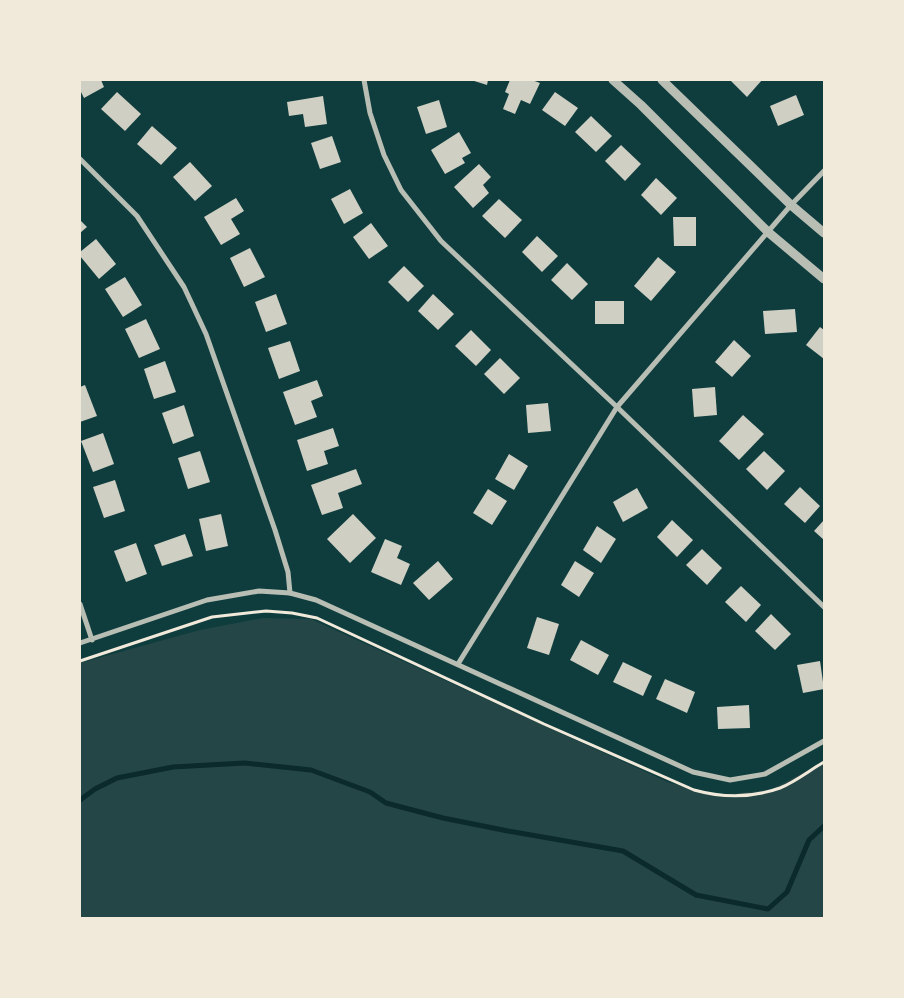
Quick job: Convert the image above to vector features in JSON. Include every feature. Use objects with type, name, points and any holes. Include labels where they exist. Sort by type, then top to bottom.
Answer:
[{"type":"street","points":[[364,80],[370,113],[384,155],[402,190],[440,241],[824,607]]},
{"type":"street","points":[[613,80],[641,105],[768,232],[824,279]]},
{"type":"street","points":[[662,80],[791,205],[824,234]]},
{"type":"street","points":[[80,158],[137,216],[188,295],[206,334],[275,530],[288,572],[290,593]]},
{"type":"street","points":[[458,664],[616,407],[791,205],[824,171]]},
{"type":"street","points":[[80,643],[207,600],[259,591],[290,593],[316,600],[693,772],[730,780],[765,774],[824,741]]},
{"type":"street","points":[[80,604],[92,640]]},
{"type":"path","points":[[80,661],[212,617],[266,611],[292,613],[317,618],[544,724],[694,790],[712,795],[729,796],[759,793],[781,787],[824,762]]},
{"type":"shaded area","points":[[263,618],[311,619],[670,783],[720,795],[770,790],[824,762],[824,918],[80,918],[80,663],[200,630]]},
{"type":"building","points":[[80,80],[101,80],[104,87],[84,98],[80,90]]},
{"type":"building","points":[[471,80],[488,80],[487,85]]},
{"type":"building","points":[[510,80],[532,80],[540,83],[530,104],[521,100],[515,114],[503,109],[509,94],[505,92]]},
{"type":"building","points":[[730,80],[762,80],[747,97]]},
{"type":"building","points":[[117,92],[141,114],[125,131],[101,109]]},
{"type":"building","points":[[555,92],[578,108],[565,126],[542,110]]},
{"type":"building","points":[[796,95],[804,115],[778,126],[770,106]]},
{"type":"building","points":[[323,96],[327,124],[305,127],[303,114],[289,116],[287,102]]},
{"type":"building","points":[[439,100],[447,127],[426,134],[417,107]]},
{"type":"building","points":[[591,116],[612,136],[596,152],[575,132]]},
{"type":"building","points":[[152,126],[177,148],[161,165],[137,144]]},
{"type":"building","points":[[459,132],[471,153],[462,158],[465,163],[445,174],[431,150]]},
{"type":"building","points":[[332,136],[341,162],[320,169],[311,143]]},
{"type":"building","points":[[621,145],[641,164],[625,181],[605,161]]},
{"type":"building","points":[[190,162],[212,186],[195,201],[173,177]]},
{"type":"building","points":[[479,164],[491,177],[483,185],[489,193],[473,208],[454,187]]},
{"type":"building","points":[[656,178],[677,198],[661,215],[641,195]]},
{"type":"building","points":[[350,189],[363,213],[344,224],[331,199]]},
{"type":"building","points":[[236,198],[244,211],[231,219],[240,234],[221,245],[204,217]]},
{"type":"building","points":[[499,199],[522,220],[505,238],[482,216]]},
{"type":"building","points":[[673,217],[696,217],[696,246],[674,246]]},
{"type":"building","points":[[80,220],[87,227],[80,233]]},
{"type":"building","points":[[371,223],[388,246],[369,259],[353,237]]},
{"type":"building","points":[[537,236],[558,256],[542,272],[522,252]]},
{"type":"building","points":[[96,239],[116,264],[99,279],[80,256],[80,252]]},
{"type":"building","points":[[250,248],[265,277],[244,287],[230,258]]},
{"type":"building","points":[[658,257],[676,272],[651,301],[634,286]]},
{"type":"building","points":[[567,263],[588,284],[572,300],[551,280]]},
{"type":"building","points":[[404,266],[424,286],[408,302],[388,282]]},
{"type":"building","points":[[125,277],[142,305],[123,317],[105,289]]},
{"type":"building","points":[[276,294],[287,324],[266,332],[255,302]]},
{"type":"building","points":[[433,294],[454,314],[438,330],[418,311]]},
{"type":"building","points":[[595,301],[624,301],[624,324],[595,324]]},
{"type":"building","points":[[795,309],[797,332],[765,334],[763,311]]},
{"type":"building","points":[[146,319],[160,349],[139,358],[125,329]]},
{"type":"building","points":[[820,327],[824,330],[824,359],[806,345]]},
{"type":"building","points":[[471,330],[491,350],[476,366],[455,346]]},
{"type":"building","points":[[734,340],[751,356],[732,377],[715,362]]},
{"type":"building","points":[[290,341],[300,371],[279,379],[268,348]]},
{"type":"building","points":[[500,358],[520,378],[504,394],[484,374]]},
{"type":"building","points":[[165,361],[176,392],[154,399],[144,369]]},
{"type":"building","points":[[317,380],[323,396],[311,401],[317,417],[295,425],[283,392]]},
{"type":"building","points":[[85,385],[97,416],[80,422],[80,387]]},
{"type":"building","points":[[715,387],[717,415],[694,417],[692,389]]},
{"type":"building","points":[[548,403],[551,431],[528,433],[526,405]]},
{"type":"building","points":[[184,405],[194,436],[173,444],[162,413]]},
{"type":"building","points":[[743,415],[764,434],[739,460],[719,441]]},
{"type":"building","points":[[333,428],[339,446],[324,451],[328,464],[307,471],[297,440]]},
{"type":"building","points":[[103,433],[114,464],[93,472],[81,441]]},
{"type":"building","points":[[200,451],[210,482],[188,489],[178,458]]},
{"type":"building","points":[[764,451],[785,471],[767,490],[746,469]]},
{"type":"building","points":[[509,454],[528,466],[514,490],[495,479]]},
{"type":"building","points":[[356,469],[362,484],[338,493],[343,508],[322,515],[311,485]]},
{"type":"building","points":[[115,480],[125,511],[104,518],[93,487]]},
{"type":"building","points":[[800,487],[820,506],[805,523],[784,504]]},
{"type":"building","points":[[637,488],[648,508],[623,522],[613,502]]},
{"type":"building","points":[[488,489],[507,501],[492,525],[473,513]]},
{"type":"building","points":[[221,514],[228,546],[206,551],[199,519]]},
{"type":"building","points":[[353,514],[376,538],[350,563],[327,539]]},
{"type":"building","points":[[672,520],[693,540],[677,557],[657,537]]},
{"type":"building","points":[[824,520],[824,540],[814,531]]},
{"type":"building","points":[[597,526],[616,539],[601,563],[583,550]]},
{"type":"building","points":[[185,534],[193,556],[162,566],[154,545]]},
{"type":"building","points":[[385,539],[402,546],[397,558],[410,564],[401,585],[371,572]]},
{"type":"building","points":[[136,543],[147,574],[126,582],[114,551]]},
{"type":"building","points":[[702,549],[722,568],[707,585],[686,565]]},
{"type":"building","points":[[438,561],[453,579],[429,600],[413,583]]},
{"type":"building","points":[[575,561],[594,573],[579,597],[561,585]]},
{"type":"building","points":[[741,586],[761,605],[746,622],[725,602]]},
{"type":"building","points":[[771,614],[791,634],[775,650],[755,631]]},
{"type":"building","points":[[537,617],[559,624],[549,655],[527,648]]},
{"type":"building","points":[[581,640],[609,655],[598,675],[570,660]]},
{"type":"building","points":[[820,661],[824,689],[803,693],[797,665]]},
{"type":"building","points":[[623,662],[652,676],[643,696],[613,682]]},
{"type":"building","points":[[665,679],[695,692],[687,713],[656,699]]},
{"type":"building","points":[[749,705],[750,728],[718,729],[717,707]]},
{"type":"waterway","points":[[80,800],[95,789],[117,778],[173,767],[245,763],[311,770],[370,792],[386,803],[443,818],[623,851],[696,895],[768,909],[787,892],[809,840],[824,826]]}]
